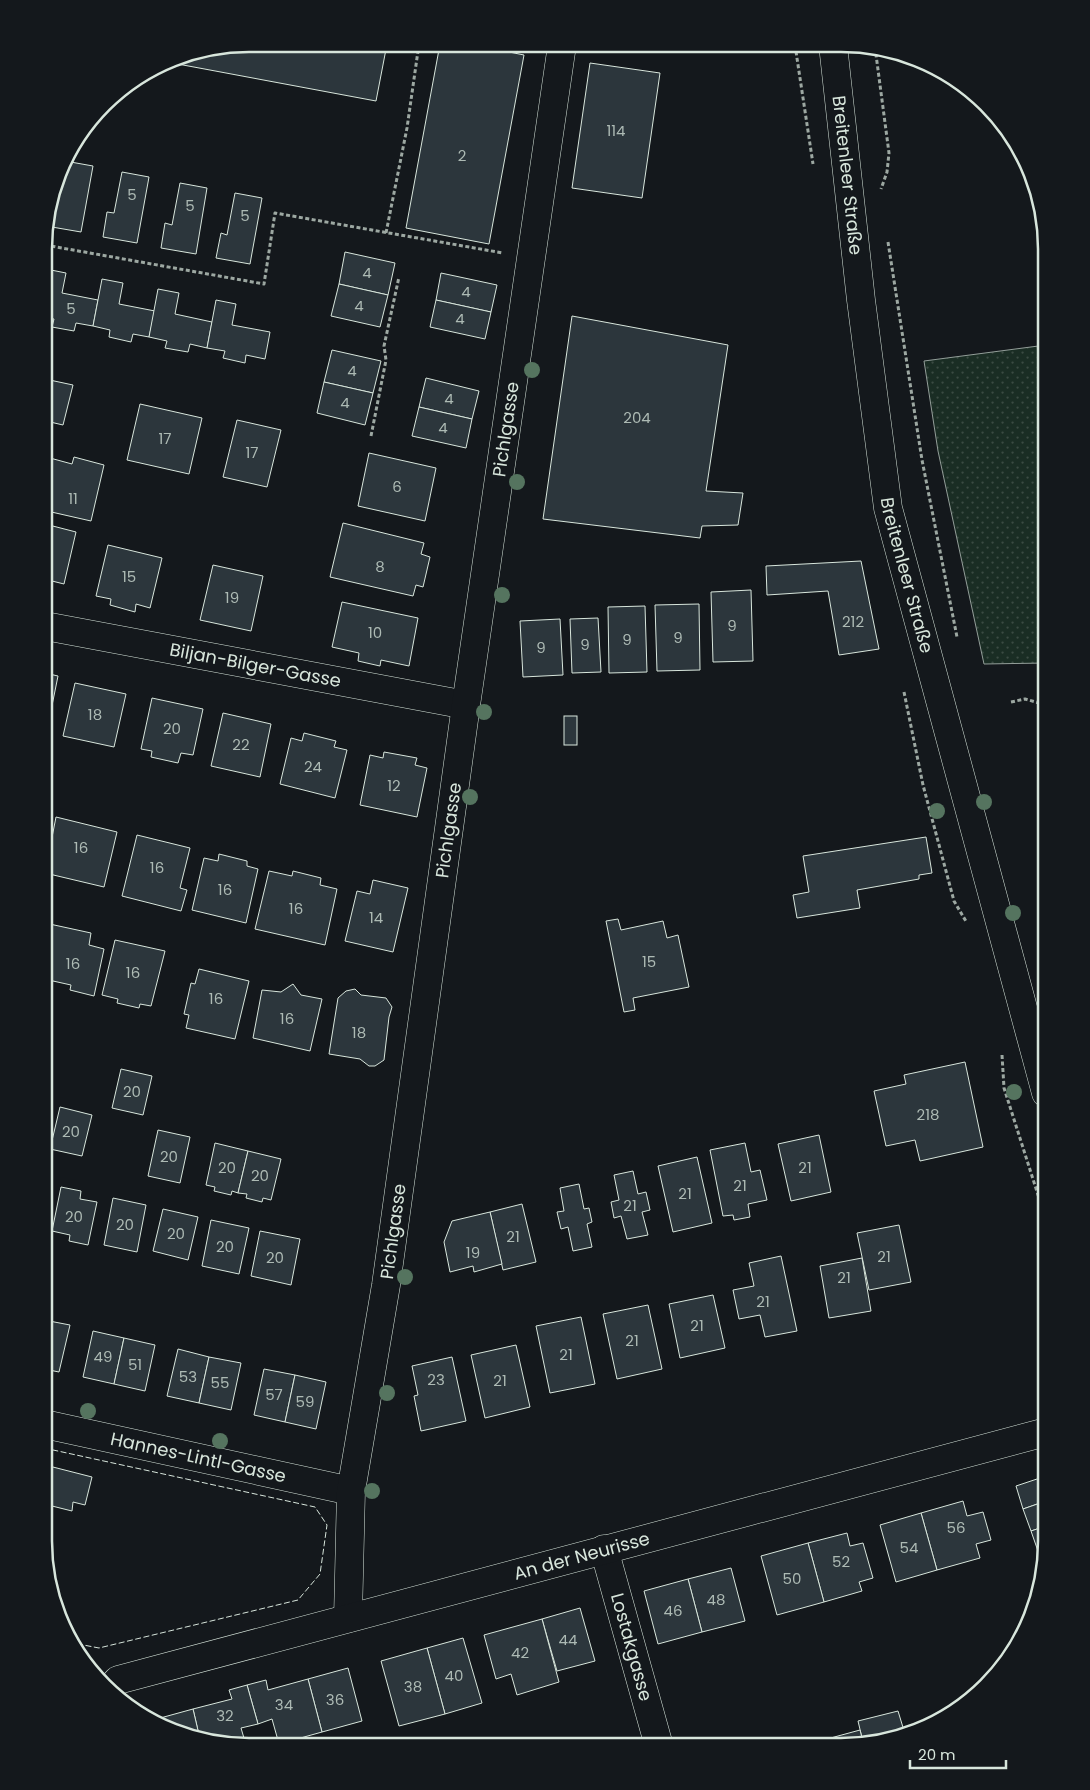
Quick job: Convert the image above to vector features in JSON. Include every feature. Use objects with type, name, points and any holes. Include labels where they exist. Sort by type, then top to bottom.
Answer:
[{"type":"street","name":"Pichlgasse","points":[[348,1618],[351,1491],[386,1285],[466,704],[561,52]]},
{"type":"street","name":"Breitenleer Straße","points":[[834,52],[861,300],[888,508],[1038,1063]]},
{"type":"street","name":"Biljan-Bilger-Gasse","points":[[52,627],[466,704]]},
{"type":"street","name":"Hannes-Lintl-Gasse","points":[[52,1426],[351,1491]]},
{"type":"street","name":"An der Neurisse","points":[[114,1684],[348,1618],[1038,1434]]},
{"type":"street","name":"Lostakgasse","points":[[604,1549],[657,1738]]},
{"type":"path","points":[[386,233],[407,128],[418,52]]},
{"type":"path","points":[[876,56],[889,153],[889,163],[881,187],[881,196]]},
{"type":"path","points":[[52,246],[264,284],[275,213],[513,255]]},
{"type":"path","points":[[887,235],[922,460],[958,644]]},
{"type":"path","points":[[370,436],[386,360],[384,346],[399,277]]},
{"type":"path","points":[[1011,702],[1025,699],[1038,703]]},
{"type":"green space","points":[[1038,346],[1038,663],[984,664],[938,451],[924,361]]},
{"type":"building","points":[[250,52],[385,52],[376,101],[181,65],[211,56]]},
{"type":"building","points":[[439,52],[509,52],[524,55],[489,244],[406,228]]},
{"type":"building","points":[[590,63],[660,73],[642,198],[572,188]]},
{"type":"building","points":[[73,162],[93,166],[81,232],[54,227],[59,199]]},
{"type":"building","points":[[122,172],[149,177],[137,243],[103,237],[107,212],[114,213]]},
{"type":"building","points":[[180,183],[207,188],[196,254],[161,248],[165,223],[172,225]]},
{"type":"building","points":[[235,193],[262,198],[250,264],[216,258],[221,233],[227,235]]},
{"type":"building","points":[[345,252],[395,263],[388,295],[339,284]]},
{"type":"building","points":[[52,270],[66,273],[62,293],[98,300],[93,326],[76,323],[74,331],[52,327],[54,319],[52,319]]},
{"type":"building","points":[[441,273],[497,285],[491,312],[436,300]]},
{"type":"building","points":[[102,279],[123,283],[119,304],[155,311],[149,337],[133,334],[131,342],[109,337],[110,330],[93,326]]},
{"type":"building","points":[[339,284],[388,295],[380,327],[331,316]]},
{"type":"building","points":[[158,289],[179,293],[175,314],[212,322],[207,348],[190,344],[188,352],[165,348],[167,341],[149,337]]},
{"type":"building","points":[[216,300],[236,304],[232,325],[270,332],[265,359],[246,355],[245,363],[223,358],[225,351],[207,348]]},
{"type":"building","points":[[436,300],[491,312],[485,339],[430,327]]},
{"type":"building","points":[[572,316],[728,345],[706,491],[743,493],[738,525],[702,526],[700,538],[543,519]]},
{"type":"building","points":[[332,350],[381,361],[373,393],[324,382]]},
{"type":"building","points":[[426,378],[479,391],[472,419],[419,407]]},
{"type":"building","points":[[52,380],[73,385],[63,425],[52,422]]},
{"type":"building","points":[[324,382],[373,393],[365,425],[317,413]]},
{"type":"building","points":[[140,404],[202,418],[189,474],[127,460]]},
{"type":"building","points":[[419,407],[472,419],[466,448],[412,436]]},
{"type":"building","points":[[237,420],[281,430],[267,487],[223,477]]},
{"type":"building","points":[[369,453],[436,468],[425,521],[358,506]]},
{"type":"building","points":[[74,457],[104,465],[91,521],[52,512],[52,459],[72,464]]},
{"type":"building","points":[[343,523],[424,543],[421,554],[430,557],[423,587],[416,585],[413,596],[330,577]]},
{"type":"building","points":[[52,526],[76,532],[64,584],[52,581]]},
{"type":"building","points":[[108,545],[162,558],[150,608],[136,604],[135,612],[110,605],[111,599],[96,596]]},
{"type":"building","points":[[861,561],[879,649],[839,655],[828,591],[767,595],[766,566]]},
{"type":"building","points":[[213,565],[263,576],[251,631],[200,620]]},
{"type":"building","points":[[751,590],[753,661],[713,662],[711,592]]},
{"type":"building","points":[[342,602],[418,618],[409,666],[381,660],[380,666],[358,661],[359,653],[332,647]]},
{"type":"building","points":[[699,604],[700,670],[657,671],[655,605]]},
{"type":"building","points":[[645,606],[647,672],[609,673],[608,607]]},
{"type":"building","points":[[598,618],[601,672],[572,673],[570,619]]},
{"type":"building","points":[[560,619],[563,675],[523,677],[520,621]]},
{"type":"building","points":[[52,675],[58,676],[52,706]]},
{"type":"building","points":[[75,683],[126,694],[114,747],[63,736]]},
{"type":"building","points":[[152,698],[203,709],[193,755],[181,753],[178,763],[151,757],[152,751],[141,749]]},
{"type":"building","points":[[223,713],[271,724],[260,777],[211,766]]},
{"type":"building","points":[[564,716],[577,716],[577,745],[564,745]]},
{"type":"building","points":[[304,733],[336,741],[334,747],[347,750],[335,798],[280,784],[291,738],[302,741]]},
{"type":"building","points":[[384,752],[417,758],[415,765],[427,768],[417,817],[360,805],[370,755],[383,758]]},
{"type":"building","points":[[56,817],[117,832],[104,887],[52,875],[52,837]]},
{"type":"building","points":[[137,835],[190,848],[180,888],[187,890],[181,911],[122,896]]},
{"type":"building","points":[[926,837],[932,873],[919,875],[919,879],[857,890],[860,908],[797,918],[793,895],[809,892],[803,856]]},
{"type":"building","points":[[219,854],[247,861],[247,866],[258,869],[246,923],[192,910],[204,858],[218,861]]},
{"type":"building","points":[[269,871],[292,876],[293,871],[321,878],[320,885],[337,889],[325,945],[255,929]]},
{"type":"building","points":[[373,880],[408,888],[393,952],[345,941],[357,891],[370,894]]},
{"type":"building","points":[[618,919],[621,930],[663,921],[667,938],[678,935],[689,987],[633,998],[635,1010],[624,1012],[606,921]]},
{"type":"building","points":[[52,925],[91,933],[89,945],[104,949],[94,996],[70,990],[71,985],[52,981]]},
{"type":"building","points":[[115,940],[165,951],[151,1006],[140,1004],[139,1008],[117,1003],[118,999],[102,995]]},
{"type":"building","points":[[199,969],[249,981],[235,1039],[186,1028],[189,1015],[184,1014],[191,983],[195,984]]},
{"type":"building","points":[[293,984],[301,995],[322,999],[310,1051],[253,1038],[262,990],[281,992]]},
{"type":"building","points":[[355,989],[361,995],[386,998],[392,1007],[384,1060],[375,1066],[369,1066],[360,1059],[329,1054],[338,998],[346,991]]},
{"type":"building","points":[[965,1062],[983,1147],[920,1161],[915,1140],[886,1146],[874,1091],[906,1084],[904,1075]]},
{"type":"building","points":[[121,1069],[152,1076],[143,1115],[112,1108]]},
{"type":"building","points":[[60,1107],[92,1115],[82,1156],[52,1149],[52,1141]]},
{"type":"building","points":[[158,1130],[190,1137],[180,1183],[148,1176]]},
{"type":"building","points":[[819,1135],[831,1192],[791,1201],[778,1144]]},
{"type":"building","points":[[215,1143],[248,1151],[238,1193],[232,1191],[231,1195],[214,1191],[215,1187],[206,1185]]},
{"type":"building","points":[[745,1143],[751,1172],[760,1170],[767,1200],[748,1204],[750,1217],[734,1220],[733,1215],[723,1216],[710,1150]]},
{"type":"building","points":[[248,1151],[281,1159],[271,1200],[263,1198],[262,1202],[246,1198],[247,1194],[238,1193]]},
{"type":"building","points":[[697,1157],[712,1223],[673,1232],[658,1166]]},
{"type":"building","points":[[633,1171],[638,1194],[646,1192],[650,1210],[642,1212],[648,1235],[627,1239],[621,1216],[614,1218],[611,1202],[619,1200],[614,1175]]},
{"type":"building","points":[[579,1184],[584,1209],[589,1208],[592,1222],[587,1224],[592,1247],[573,1251],[568,1227],[561,1229],[557,1212],[564,1211],[560,1188]]},
{"type":"building","points":[[61,1187],[81,1191],[80,1199],[97,1202],[88,1245],[69,1241],[70,1235],[52,1231]]},
{"type":"building","points":[[113,1198],[146,1205],[137,1252],[104,1245]]},
{"type":"building","points":[[522,1204],[536,1262],[503,1270],[490,1212]]},
{"type":"building","points":[[163,1209],[198,1217],[188,1260],[153,1251]]},
{"type":"building","points":[[490,1212],[502,1264],[474,1272],[473,1266],[450,1272],[444,1242],[452,1221]]},
{"type":"building","points":[[211,1220],[249,1228],[239,1274],[202,1266]]},
{"type":"building","points":[[899,1225],[911,1282],[869,1290],[857,1233]]},
{"type":"building","points":[[260,1231],[300,1239],[291,1285],[251,1276]]},
{"type":"building","points":[[781,1256],[797,1331],[765,1337],[760,1315],[739,1319],[733,1290],[754,1286],[749,1263]]},
{"type":"building","points":[[862,1258],[871,1311],[829,1318],[820,1266]]},
{"type":"building","points":[[713,1295],[725,1348],[680,1358],[669,1304]]},
{"type":"building","points":[[648,1305],[662,1369],[617,1379],[603,1314]]},
{"type":"building","points":[[581,1317],[595,1384],[550,1393],[536,1326]]},
{"type":"building","points":[[52,1322],[70,1325],[59,1372],[52,1371]]},
{"type":"building","points":[[93,1331],[124,1338],[114,1384],[83,1377]]},
{"type":"building","points":[[124,1338],[155,1345],[145,1391],[114,1384]]},
{"type":"building","points":[[516,1345],[530,1407],[485,1418],[471,1355]]},
{"type":"building","points":[[178,1349],[209,1357],[199,1403],[167,1396]]},
{"type":"building","points":[[209,1357],[241,1363],[231,1410],[199,1403]]},
{"type":"building","points":[[452,1357],[466,1421],[421,1431],[414,1396],[418,1395],[412,1366]]},
{"type":"building","points":[[264,1369],[295,1375],[285,1422],[254,1415]]},
{"type":"building","points":[[295,1375],[326,1382],[316,1429],[285,1422]]},
{"type":"building","points":[[52,1467],[92,1477],[85,1505],[73,1502],[72,1511],[52,1506]]},
{"type":"building","points":[[1038,1479],[1038,1504],[1023,1509],[1016,1486]]},
{"type":"building","points":[[963,1501],[967,1516],[983,1512],[991,1540],[976,1544],[980,1558],[937,1570],[921,1513]]},
{"type":"building","points":[[1038,1504],[1038,1529],[1031,1531],[1023,1509]]},
{"type":"building","points":[[921,1513],[937,1570],[896,1582],[880,1525]]},
{"type":"building","points":[[1038,1529],[1037,1549],[1031,1531]]},
{"type":"building","points":[[847,1533],[850,1546],[863,1543],[873,1578],[859,1582],[862,1591],[824,1602],[808,1543]]},
{"type":"building","points":[[808,1543],[824,1602],[777,1615],[761,1556]]},
{"type":"building","points":[[731,1568],[745,1621],[702,1632],[688,1579]]},
{"type":"building","points":[[688,1579],[702,1632],[658,1644],[644,1591]]},
{"type":"building","points":[[580,1608],[595,1661],[557,1671],[542,1619]]},
{"type":"building","points":[[542,1619],[559,1682],[517,1695],[511,1674],[496,1679],[484,1635]]},
{"type":"building","points":[[463,1638],[482,1703],[445,1714],[427,1648]]},
{"type":"building","points":[[427,1648],[445,1714],[399,1726],[381,1661]]},
{"type":"building","points":[[348,1668],[362,1721],[322,1732],[308,1679]]},
{"type":"building","points":[[308,1679],[322,1732],[300,1738],[277,1738],[272,1719],[258,1724],[247,1685],[266,1680],[268,1690]]},
{"type":"building","points":[[247,1685],[258,1724],[241,1728],[244,1738],[198,1731],[193,1709],[232,1699],[229,1690]]},
{"type":"building","points":[[193,1709],[198,1731],[174,1723],[163,1717]]},
{"type":"building","points":[[898,1711],[903,1727],[862,1736],[858,1721]]},
{"type":"building","points":[[860,1730],[862,1736],[840,1738],[831,1738]]},
{"type":"fence","points":[[52,1450],[315,1507],[327,1525],[320,1574],[298,1600],[99,1648],[83,1645]]}]
